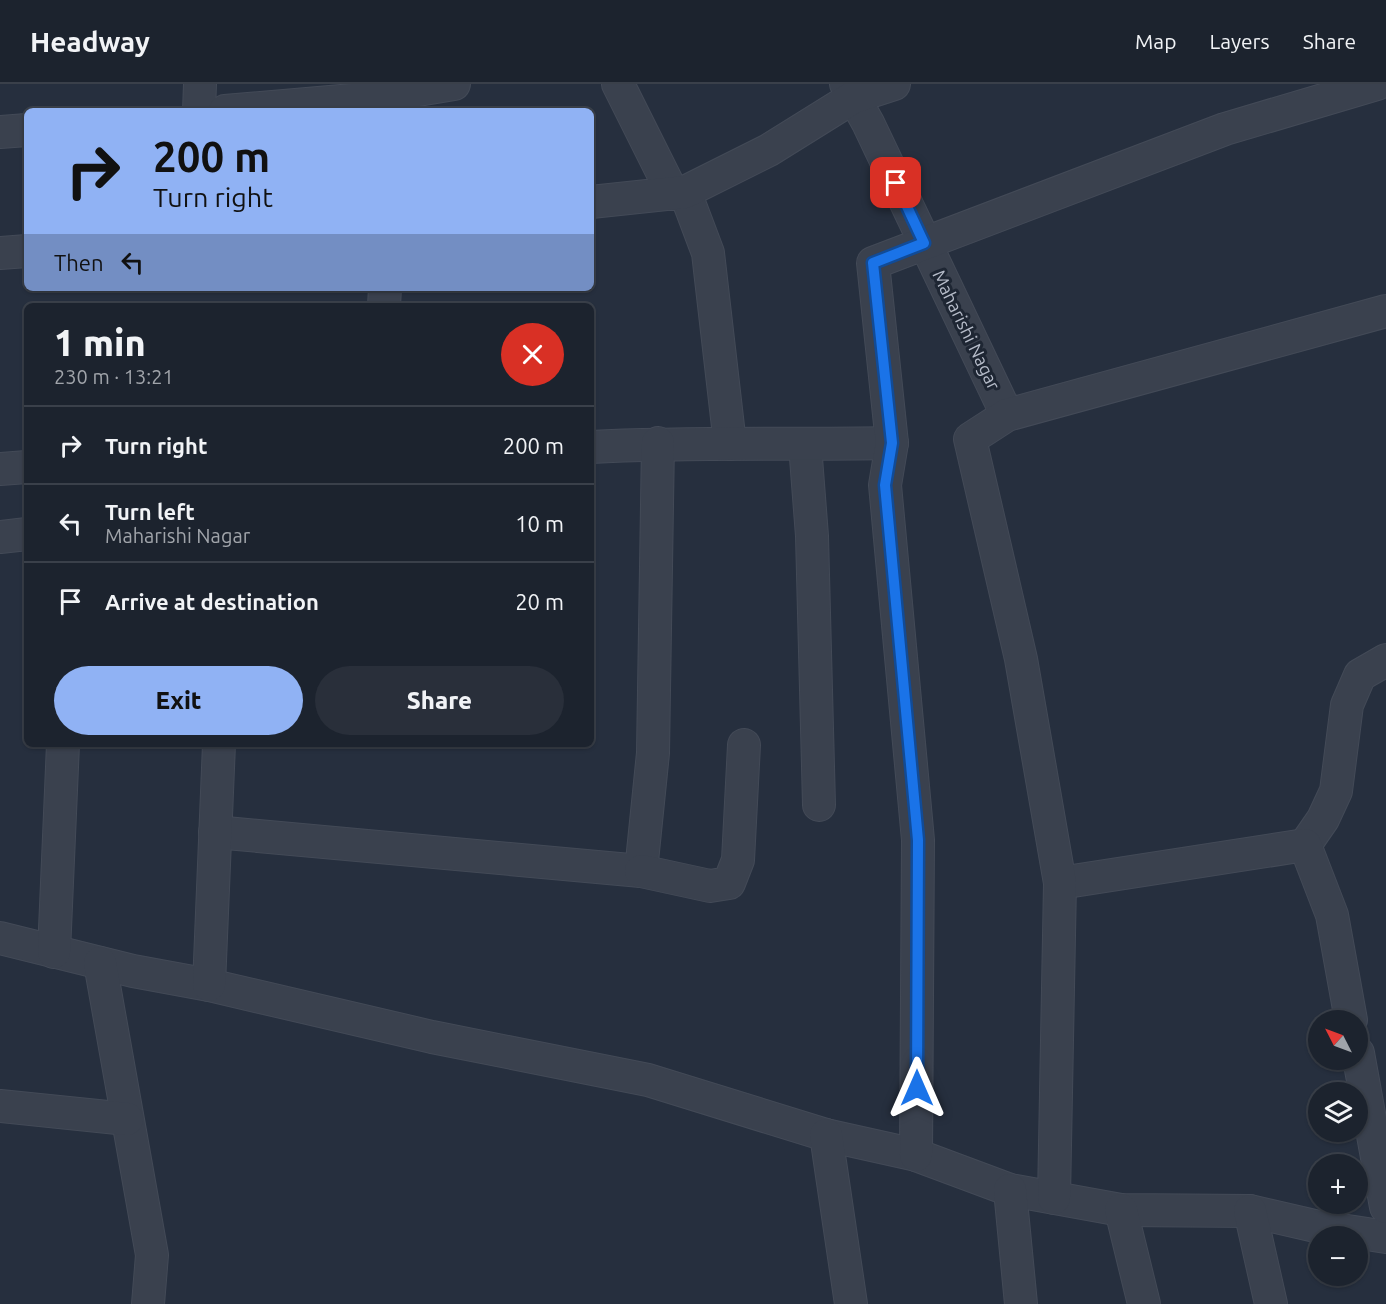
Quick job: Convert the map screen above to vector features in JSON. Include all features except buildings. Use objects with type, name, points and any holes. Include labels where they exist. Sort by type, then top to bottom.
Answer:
[{"type":"street","points":[[199,108],[200,84]]},
{"type":"street","points":[[257,108],[364,98],[454,84]]},
{"type":"street","points":[[618,84],[679,193],[708,253],[730,444]]},
{"type":"street","points":[[594,202],[679,193],[769,150],[850,90],[894,84]]},
{"type":"street","points":[[916,1155],[918,840],[885,485],[892,443],[873,263],[1225,129],[1377,84]]},
{"type":"street","name":"Maharishi Nagar","points":[[850,90],[1007,415]]},
{"type":"street","points":[[0,132],[24,130]]},
{"type":"street","points":[[0,253],[24,251]]},
{"type":"street","points":[[1054,1198],[1060,883],[1021,659],[970,439],[1007,415],[1386,310]]},
{"type":"street","points":[[594,447],[658,443],[805,445],[892,443]]},
{"type":"street","points":[[641,871],[653,753],[658,443]]},
{"type":"street","points":[[805,445],[812,536],[819,805]]},
{"type":"street","points":[[0,469],[24,466]]},
{"type":"street","points":[[0,537],[24,534]]},
{"type":"street","points":[[1060,883],[1305,844],[1323,819],[1336,791],[1347,705],[1351,695],[1360,675],[1386,660]]},
{"type":"street","points":[[215,832],[641,871],[710,886],[729,882],[738,860],[744,745]]},
{"type":"street","points":[[54,952],[63,747]]},
{"type":"street","points":[[209,984],[219,747]]},
{"type":"street","points":[[1305,844],[1332,915],[1350,1010]]},
{"type":"street","points":[[0,938],[100,963],[209,984],[432,1037],[648,1080],[826,1135],[916,1155],[1010,1190],[1121,1210],[1250,1211],[1314,1226],[1386,1237]]},
{"type":"street","points":[[100,963],[152,1256],[148,1304]]},
{"type":"street","points":[[1361,1070],[1386,1207]]},
{"type":"street","points":[[0,1106],[127,1119]]},
{"type":"street","points":[[826,1135],[851,1304]]},
{"type":"street","points":[[1010,1190],[1021,1304]]},
{"type":"street","points":[[1121,1210],[1144,1304]]},
{"type":"street","points":[[1250,1211],[1271,1304]]},
{"type":"route","points":[[896,183],[924,243],[873,263],[892,443],[885,485],[918,840],[917,1088]]}]
